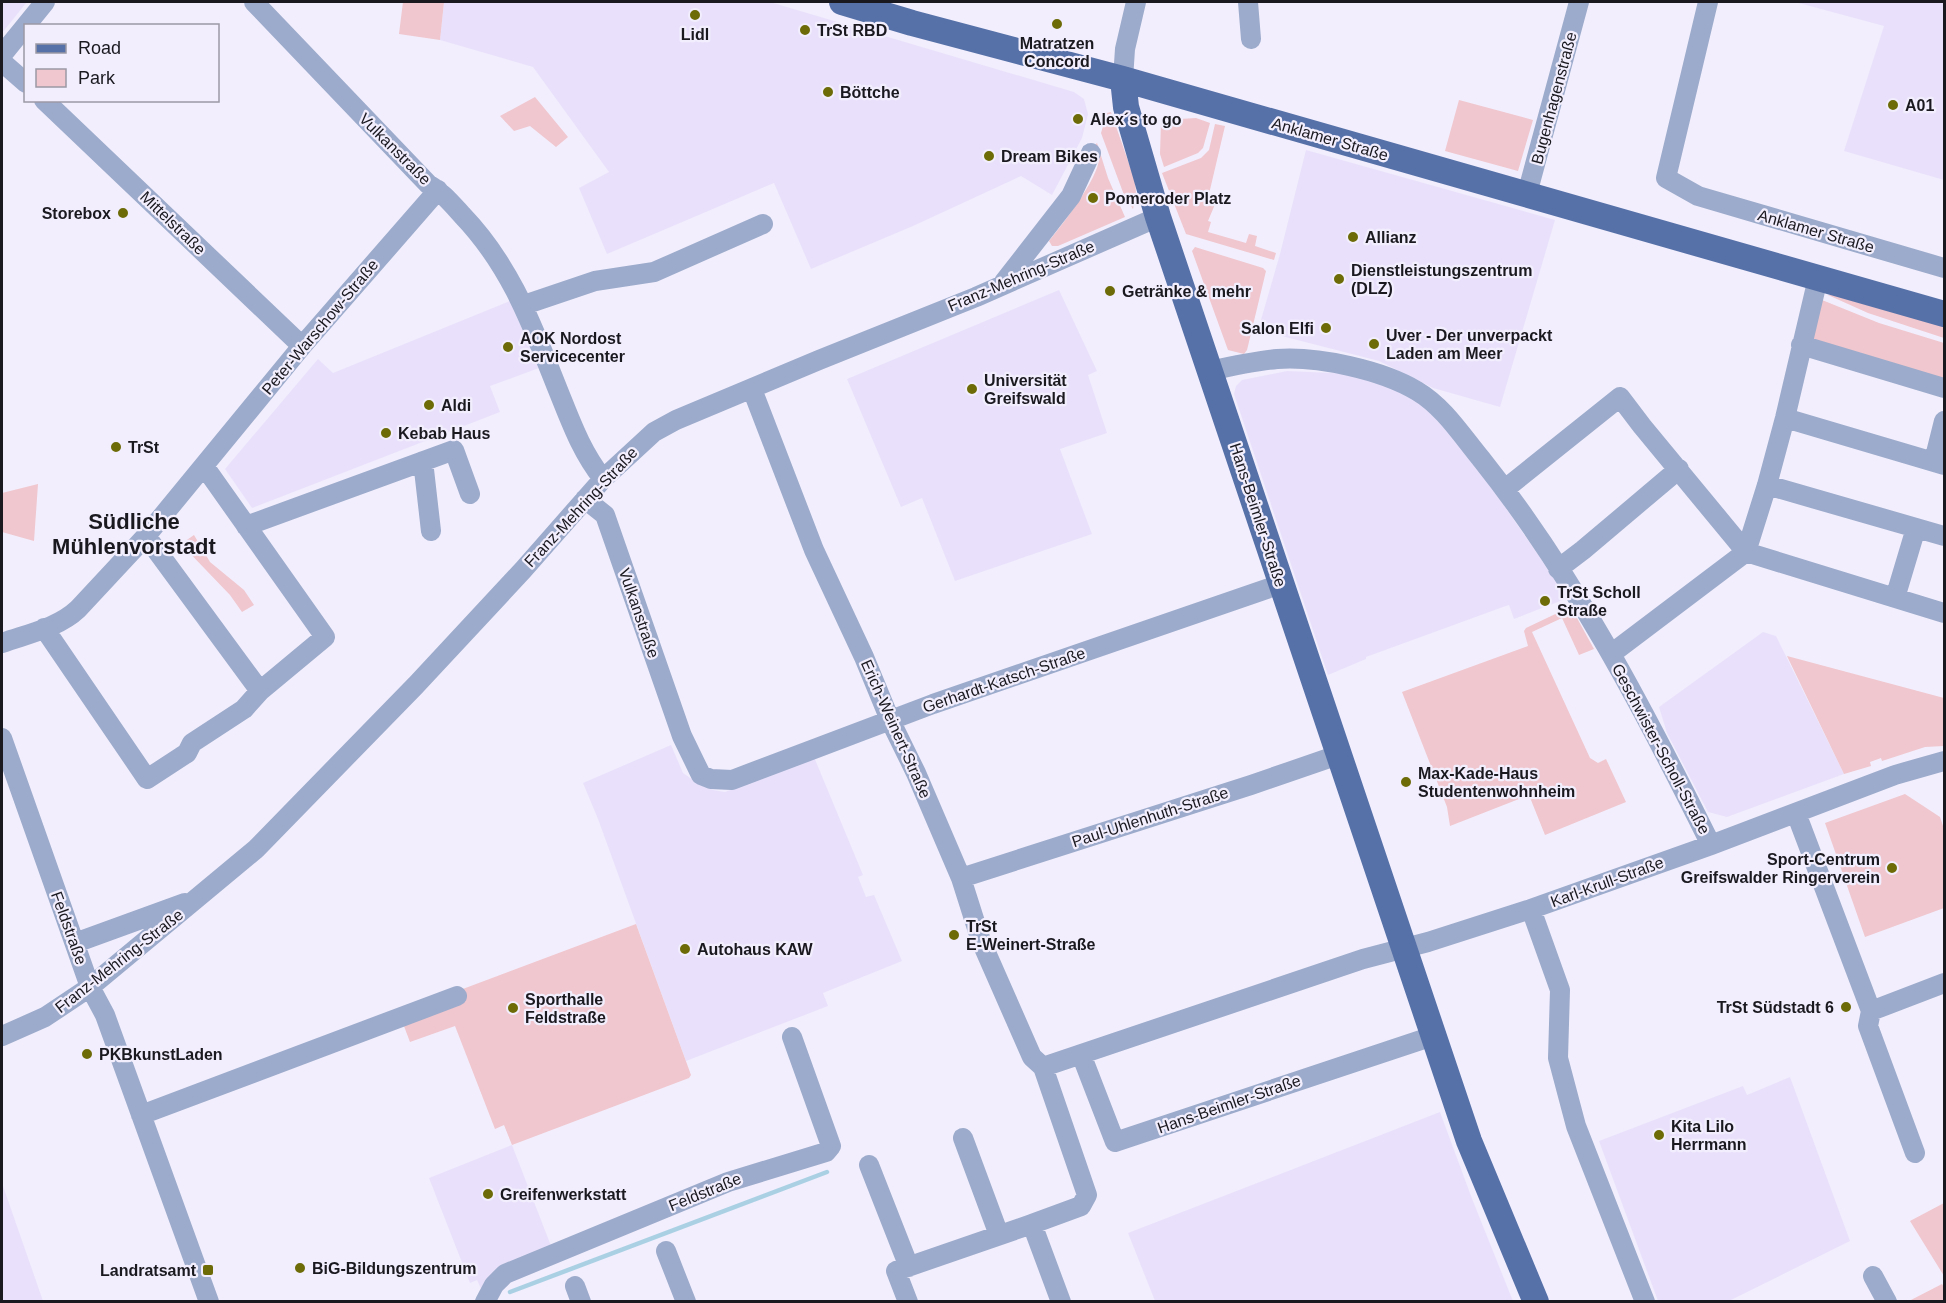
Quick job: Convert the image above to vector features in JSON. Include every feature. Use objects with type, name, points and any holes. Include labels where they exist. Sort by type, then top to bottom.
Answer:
[{"type":"main road","name":"Anklamer Straße","points":[[842,2],[1123,79],[1944,314]]},
{"type":"main road","name":"Hans-Beimler-Straße","points":[[1123,79],[1126,107],[1158,217],[1432,1036],[1469,1141],[1536,1302]]},
{"type":"street","points":[[27,24],[45,2]]},
{"type":"street","name":"Vulkanstraße","points":[[254,2],[379,135],[478,231],[501,263],[524,304],[583,451],[603,479]]},
{"type":"street","points":[[1123,79],[1125,49],[1136,2]]},
{"type":"street","points":[[1248,2],[1251,39]]},
{"type":"street","name":"Bugenhagenstraße","points":[[1527,194],[1579,2]]},
{"type":"street","name":"Anklamer Straße","points":[[1708,2],[1666,178],[1698,196],[1944,268]]},
{"type":"street","points":[[2,55],[24,28]]},
{"type":"street","points":[[2,62],[24,81]]},
{"type":"street","name":"Mittelstraße","points":[[46,102],[302,346]]},
{"type":"street","points":[[1003,285],[1071,196],[1091,153]]},
{"type":"street","name":"Peter-Warschow-Straße","points":[[2,644],[70,617],[146,536],[302,346],[438,190]]},
{"type":"street","name":"Franz-Mehring-Straße","points":[[2,1036],[45,1017],[90,987],[256,849],[524,570],[603,479],[654,432],[676,420],[1003,285],[1158,217]]},
{"type":"street","points":[[524,304],[595,281],[654,272],[763,224]]},
{"type":"street","points":[[1746,552],[1785,418],[1818,278]]},
{"type":"street","points":[[1801,345],[1944,388]]},
{"type":"street","name":"Geschwister-Scholl-Straße","points":[[1210,371],[1278,359],[1309,360],[1368,371],[1394,380],[1419,392],[1443,412],[1504,489],[1611,654],[1658,738],[1711,845]]},
{"type":"street","name":"Erich-Weinert-Straße","points":[[752,389],[814,550],[916,773],[961,878],[981,941],[1032,1057],[1043,1067],[1087,1195],[1081,1206],[909,1267]]},
{"type":"street","points":[[1504,489],[1620,397],[1746,552],[1944,613]]},
{"type":"street","points":[[1785,418],[1939,463],[1944,421]]},
{"type":"street","points":[[246,526],[454,450],[470,494]]},
{"type":"street","points":[[423,461],[431,531]]},
{"type":"street","points":[[44,628],[147,779],[187,753],[192,743],[244,709],[260,691],[325,637],[204,466]]},
{"type":"street","points":[[1558,569],[1679,469]]},
{"type":"street","points":[[1767,485],[1944,536]]},
{"type":"street","name":"Vulkanstraße","points":[[585,499],[605,515],[682,736]]},
{"type":"street","points":[[1895,598],[1916,528]]},
{"type":"street","points":[[146,536],[260,691]]},
{"type":"street","name":"Geschwister-Scholl-Straße","points":[[1611,654],[1746,552]]},
{"type":"street","name":"Gerhardt-Katsch-Straße","points":[[682,736],[701,775],[711,779],[732,780],[890,720],[1281,584]]},
{"type":"street","name":"Feldstraße","points":[[2,738],[90,987],[105,1015],[209,1302]]},
{"type":"street","name":"Paul-Uhlenhuth-Straße","points":[[961,878],[1338,755]]},
{"type":"street","name":"Karl-Krull-Straße","points":[[1403,948],[1531,909],[1711,845],[1895,775],[1944,761]]},
{"type":"street","points":[[1796,813],[1871,1011],[1868,1026],[1915,1153]]},
{"type":"street","name":"Franz-Mehring-Straße","points":[[75,944],[201,897]]},
{"type":"street","points":[[1531,909],[1560,990],[1558,1058],[1576,1126],[1645,1302]]},
{"type":"street","points":[[1043,1067],[1363,959],[1403,948]]},
{"type":"street","points":[[1871,1011],[1944,983]]},
{"type":"street","points":[[141,1115],[457,996]]},
{"type":"street","name":"Hans-Beimler-Straße","points":[[1081,1054],[1115,1142],[1432,1036]]},
{"type":"street","name":"Feldstraße","points":[[485,1302],[494,1285],[505,1274],[728,1182],[826,1152],[831,1146],[792,1037]]},
{"type":"street","points":[[963,1138],[999,1235]]},
{"type":"street","points":[[869,1166],[909,1267],[896,1271],[908,1302]]},
{"type":"street","points":[[1032,1224],[1061,1302]]},
{"type":"street","points":[[666,1251],[686,1302]]},
{"type":"street","points":[[1873,1276],[1887,1302]]},
{"type":"shaded area","points":[[2,2],[27,2],[2,33]]},
{"type":"shaded area","points":[[444,2],[770,2],[1074,92],[1084,99],[1088,114],[1082,138],[1052,195],[1021,176],[913,226],[811,269],[774,183],[607,254],[579,188],[609,172],[533,67],[440,40]]},
{"type":"shaded area","points":[[1795,2],[1944,2],[1944,180],[1844,151],[1884,26]]},
{"type":"shaded area","points":[[1306,150],[1555,220],[1500,407],[1433,388],[1379,361],[1258,330]]},
{"type":"shaded area","name":"Universität Greifswald","points":[[1059,290],[1097,371],[1088,375],[1107,433],[1060,449],[1092,534],[955,581],[922,498],[901,507],[847,379]]},
{"type":"shaded area","points":[[510,301],[539,368],[490,386],[500,412],[252,508],[225,469],[318,359],[333,373]]},
{"type":"shaded area","points":[[1287,371],[1357,374],[1389,385],[1421,403],[1439,417],[1481,472],[1568,598],[1514,619],[1509,605],[1366,657],[1366,659],[1328,675],[1234,394],[1236,386],[1242,380]]},
{"type":"shaded area","points":[[1763,632],[1776,636],[1844,774],[1727,817],[1708,812],[1667,733],[1659,707]]},
{"type":"shaded area","points":[[671,745],[683,773],[700,785],[725,792],[814,757],[863,875],[858,877],[866,897],[874,895],[902,961],[823,993],[828,1006],[686,1061],[583,783]]},
{"type":"shaded area","points":[[1790,1077],[1850,1241],[1729,1301],[1658,1301],[1599,1141],[1743,1086],[1747,1095]]},
{"type":"shaded area","points":[[1440,1112],[1513,1301],[1155,1301],[1128,1233]]},
{"type":"shaded area","points":[[512,1145],[553,1251],[483,1293],[477,1280],[470,1283],[429,1178]]},
{"type":"shaded area","points":[[2,1183],[43,1301],[2,1301]]},
{"type":"green space","points":[[403,2],[444,2],[440,40],[399,34]]},
{"type":"green space","points":[[535,97],[568,137],[556,147],[530,126],[514,131],[500,116]]},
{"type":"green space","points":[[1459,100],[1533,120],[1518,171],[1445,151]]},
{"type":"green space","points":[[1111,112],[1135,181],[1136,193],[1133,209],[1124,195],[1101,133],[1107,113]]},
{"type":"green space","points":[[1196,118],[1210,123],[1203,148],[1198,153],[1164,167],[1160,154],[1161,122]]},
{"type":"green space","points":[[1215,124],[1225,126],[1209,194],[1218,197],[1208,221],[1211,222],[1208,232],[1246,243],[1249,234],[1257,236],[1255,246],[1276,253],[1274,260],[1186,234],[1162,173],[1201,158],[1209,150]]},
{"type":"green space","points":[[1097,143],[1108,178],[1125,217],[1058,246],[1052,246],[1049,241],[1093,178],[1099,159],[1095,145]]},
{"type":"green space","points":[[1195,247],[1263,268],[1266,271],[1247,350],[1244,354],[1228,350],[1192,251]]},
{"type":"green space","points":[[1835,294],[1944,324],[1944,338],[1868,313],[1828,295]]},
{"type":"green space","points":[[1822,300],[1879,323],[1944,343],[1944,382],[1812,343]]},
{"type":"green space","points":[[38,484],[34,541],[2,532],[2,493]]},
{"type":"green space","points":[[194,535],[210,562],[244,590],[254,605],[242,612],[230,595],[181,544]]},
{"type":"green space","points":[[1568,608],[1572,609],[1594,649],[1579,655],[1562,618],[1532,632],[1590,758],[1598,763],[1606,759],[1626,802],[1545,835],[1529,795],[1450,826],[1447,807],[1402,692],[1528,646],[1524,631],[1526,628]]},
{"type":"green space","points":[[1787,656],[1944,698],[1944,746],[1925,747],[1882,761],[1881,758],[1870,762],[1871,766],[1844,774]]},
{"type":"green space","name":"Sport-Centrum Greifswalder Ringerverein","points":[[1905,794],[1940,817],[1944,829],[1944,908],[1865,937],[1825,823]]},
{"type":"green space","points":[[636,924],[691,1075],[689,1078],[512,1145],[504,1125],[495,1129],[455,1026],[410,1042],[399,1013]]},
{"type":"green space","points":[[1944,1203],[1944,1276],[1910,1221]]},
{"type":"green space","points":[[1942,1284],[1944,1301],[1909,1301]]},
{"type":"waterway","points":[[510,1292],[827,1172]]},
{"type":"place","name":"Lidl","points":[[695,15]]},
{"type":"place","name":"Matratzen Concord","points":[[1057,24]]},
{"type":"place","name":"TrSt RBD","points":[[805,30]]},
{"type":"place","name":"Böttche","points":[[828,92]]},
{"type":"place","name":"A01","points":[[1893,105]]},
{"type":"place","name":"Alex´s to go","points":[[1078,119]]},
{"type":"place","name":"Dream Bikes","points":[[989,156]]},
{"type":"place","name":"Pomeroder Platz","points":[[1093,198]]},
{"type":"place","name":"Storebox","points":[[123,213]]},
{"type":"place","name":"Allianz","points":[[1353,237]]},
{"type":"place","name":"Dienstleistungszentrum (DLZ)","points":[[1339,279]]},
{"type":"place","name":"Getränke & mehr","points":[[1110,291]]},
{"type":"place","name":"Salon Elfi","points":[[1326,328]]},
{"type":"place","name":"Uver - Der unverpackt Laden am Meer","points":[[1374,344]]},
{"type":"place","name":"AOK Nordost Servicecenter","points":[[508,347]]},
{"type":"place","name":"Universität Greifswald","points":[[972,389]]},
{"type":"place","name":"Aldi","points":[[429,405]]},
{"type":"place","name":"Kebab Haus","points":[[386,433]]},
{"type":"place","name":"TrSt","points":[[116,447]]},
{"type":"place","name":"TrSt Scholl Straße","points":[[1545,601]]},
{"type":"place","name":"Max-Kade-Haus Studentenwohnheim","points":[[1406,782]]},
{"type":"place","name":"Sport-Centrum Greifswalder Ringerverein","points":[[1892,868]]},
{"type":"place","name":"TrSt E-Weinert-Straße","points":[[954,935]]},
{"type":"place","name":"Autohaus KAW","points":[[685,949]]},
{"type":"place","name":"TrSt Südstadt 6","points":[[1846,1007]]},
{"type":"place","name":"Sporthalle Feldstraße","points":[[513,1008]]},
{"type":"place","name":"PKBkunstLaden","points":[[87,1054]]},
{"type":"place","name":"Kita Lilo Herrmann","points":[[1659,1135]]},
{"type":"place","name":"Greifenwerkstatt","points":[[488,1194]]},
{"type":"place","name":"BiG-Bildungszentrum","points":[[300,1268]]},
{"type":"place","name":"Landratsamt","points":[[208,1270]]},
{"type":"district","name":"Südliche Mühlenvorstadt","points":[[134,534]]}]
